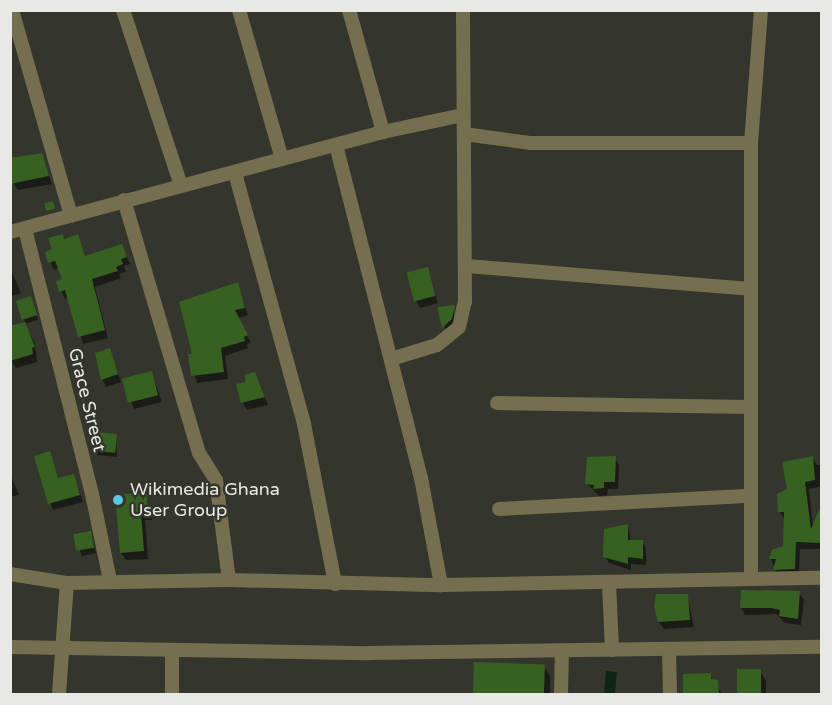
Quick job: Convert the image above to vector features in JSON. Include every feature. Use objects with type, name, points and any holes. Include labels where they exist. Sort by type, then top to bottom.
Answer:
[{"type":"street","points":[[12,10],[71,216]]},
{"type":"street","points":[[123,10],[181,185]]},
{"type":"street","points":[[240,10],[282,159]]},
{"type":"street","points":[[350,10],[383,132]]},
{"type":"street","points":[[391,359],[437,345],[459,327],[465,302],[463,10]]},
{"type":"street","points":[[751,579],[751,143],[761,10]]},
{"type":"street","points":[[10,232],[383,132],[463,115]]},
{"type":"street","points":[[464,135],[531,143],[751,143]]},
{"type":"street","points":[[336,145],[421,478],[441,585]]},
{"type":"street","points":[[235,173],[304,424],[335,584]]},
{"type":"street","points":[[124,200],[199,453],[216,480],[229,580]]},
{"type":"street","name":"Grace Street","points":[[25,229],[110,580]]},
{"type":"street","points":[[466,266],[750,290]]},
{"type":"street","points":[[497,403],[750,407]]},
{"type":"street","points":[[499,509],[750,496]]},
{"type":"street","points":[[10,574],[67,583],[110,580],[229,580],[441,585],[822,579]]},
{"type":"street","points":[[59,694],[67,583]]},
{"type":"street","points":[[609,583],[612,650]]},
{"type":"street","points":[[10,647],[172,651],[562,651],[822,647]]},
{"type":"street","points":[[669,650],[670,694]]},
{"type":"street","points":[[172,651],[172,694]]},
{"type":"street","points":[[561,694],[562,651]]},
{"type":"shaded area","points":[[606,671],[617,672],[615,694],[604,694]]},
{"type":"building","points":[[42,153],[49,176],[10,184],[10,158]]},
{"type":"building","points":[[53,201],[55,209],[46,211],[44,203]]},
{"type":"building","points":[[63,234],[64,239],[78,234],[85,256],[122,244],[127,257],[121,259],[123,264],[116,267],[118,271],[92,279],[105,330],[78,337],[65,290],[59,292],[56,281],[62,279],[55,261],[48,263],[45,252],[52,249],[48,238]]},
{"type":"building","points":[[428,267],[435,296],[414,301],[407,272]]},
{"type":"building","points":[[238,282],[245,308],[235,310],[248,335],[244,337],[245,341],[221,348],[224,372],[191,376],[188,354],[192,354],[179,302]]},
{"type":"building","points":[[31,296],[37,315],[22,320],[16,301]]},
{"type":"building","points":[[455,305],[452,319],[442,328],[437,307]]},
{"type":"building","points":[[25,322],[35,347],[32,348],[33,354],[10,361],[10,326]]},
{"type":"building","points":[[110,348],[118,374],[101,380],[95,353]]},
{"type":"building","points":[[152,371],[158,395],[128,403],[122,378]]},
{"type":"building","points":[[255,372],[265,397],[241,403],[236,384],[246,382],[244,375]]},
{"type":"building","points":[[95,432],[117,434],[115,453],[93,451]]},
{"type":"building","points":[[50,451],[58,478],[74,474],[80,495],[48,504],[34,456]]},
{"type":"building","points":[[616,456],[615,482],[604,482],[604,488],[593,489],[594,485],[585,484],[587,457]]},
{"type":"building","points":[[813,456],[815,480],[805,482],[811,529],[822,503],[822,543],[796,542],[795,569],[773,570],[776,559],[769,559],[772,550],[783,546],[784,512],[778,512],[777,494],[787,489],[782,462]]},
{"type":"building","points":[[147,492],[148,513],[141,513],[144,551],[120,553],[115,495]]},
{"type":"building","points":[[628,524],[628,540],[643,540],[643,559],[628,557],[628,564],[603,557],[604,529]]},
{"type":"building","points":[[91,531],[94,548],[76,551],[73,534]]},
{"type":"building","points":[[741,590],[800,591],[798,619],[779,616],[780,610],[771,608],[740,608]]},
{"type":"building","points":[[656,594],[688,594],[690,620],[658,622],[654,607]]},
{"type":"building","points":[[474,662],[545,664],[544,694],[473,694]]},
{"type":"building","points":[[737,669],[761,669],[761,694],[737,694]]},
{"type":"building","points":[[711,673],[711,679],[718,680],[719,694],[683,694],[683,674]]},
{"type":"place","name":"Wikimedia Ghana User Group","points":[[118,500]]}]
